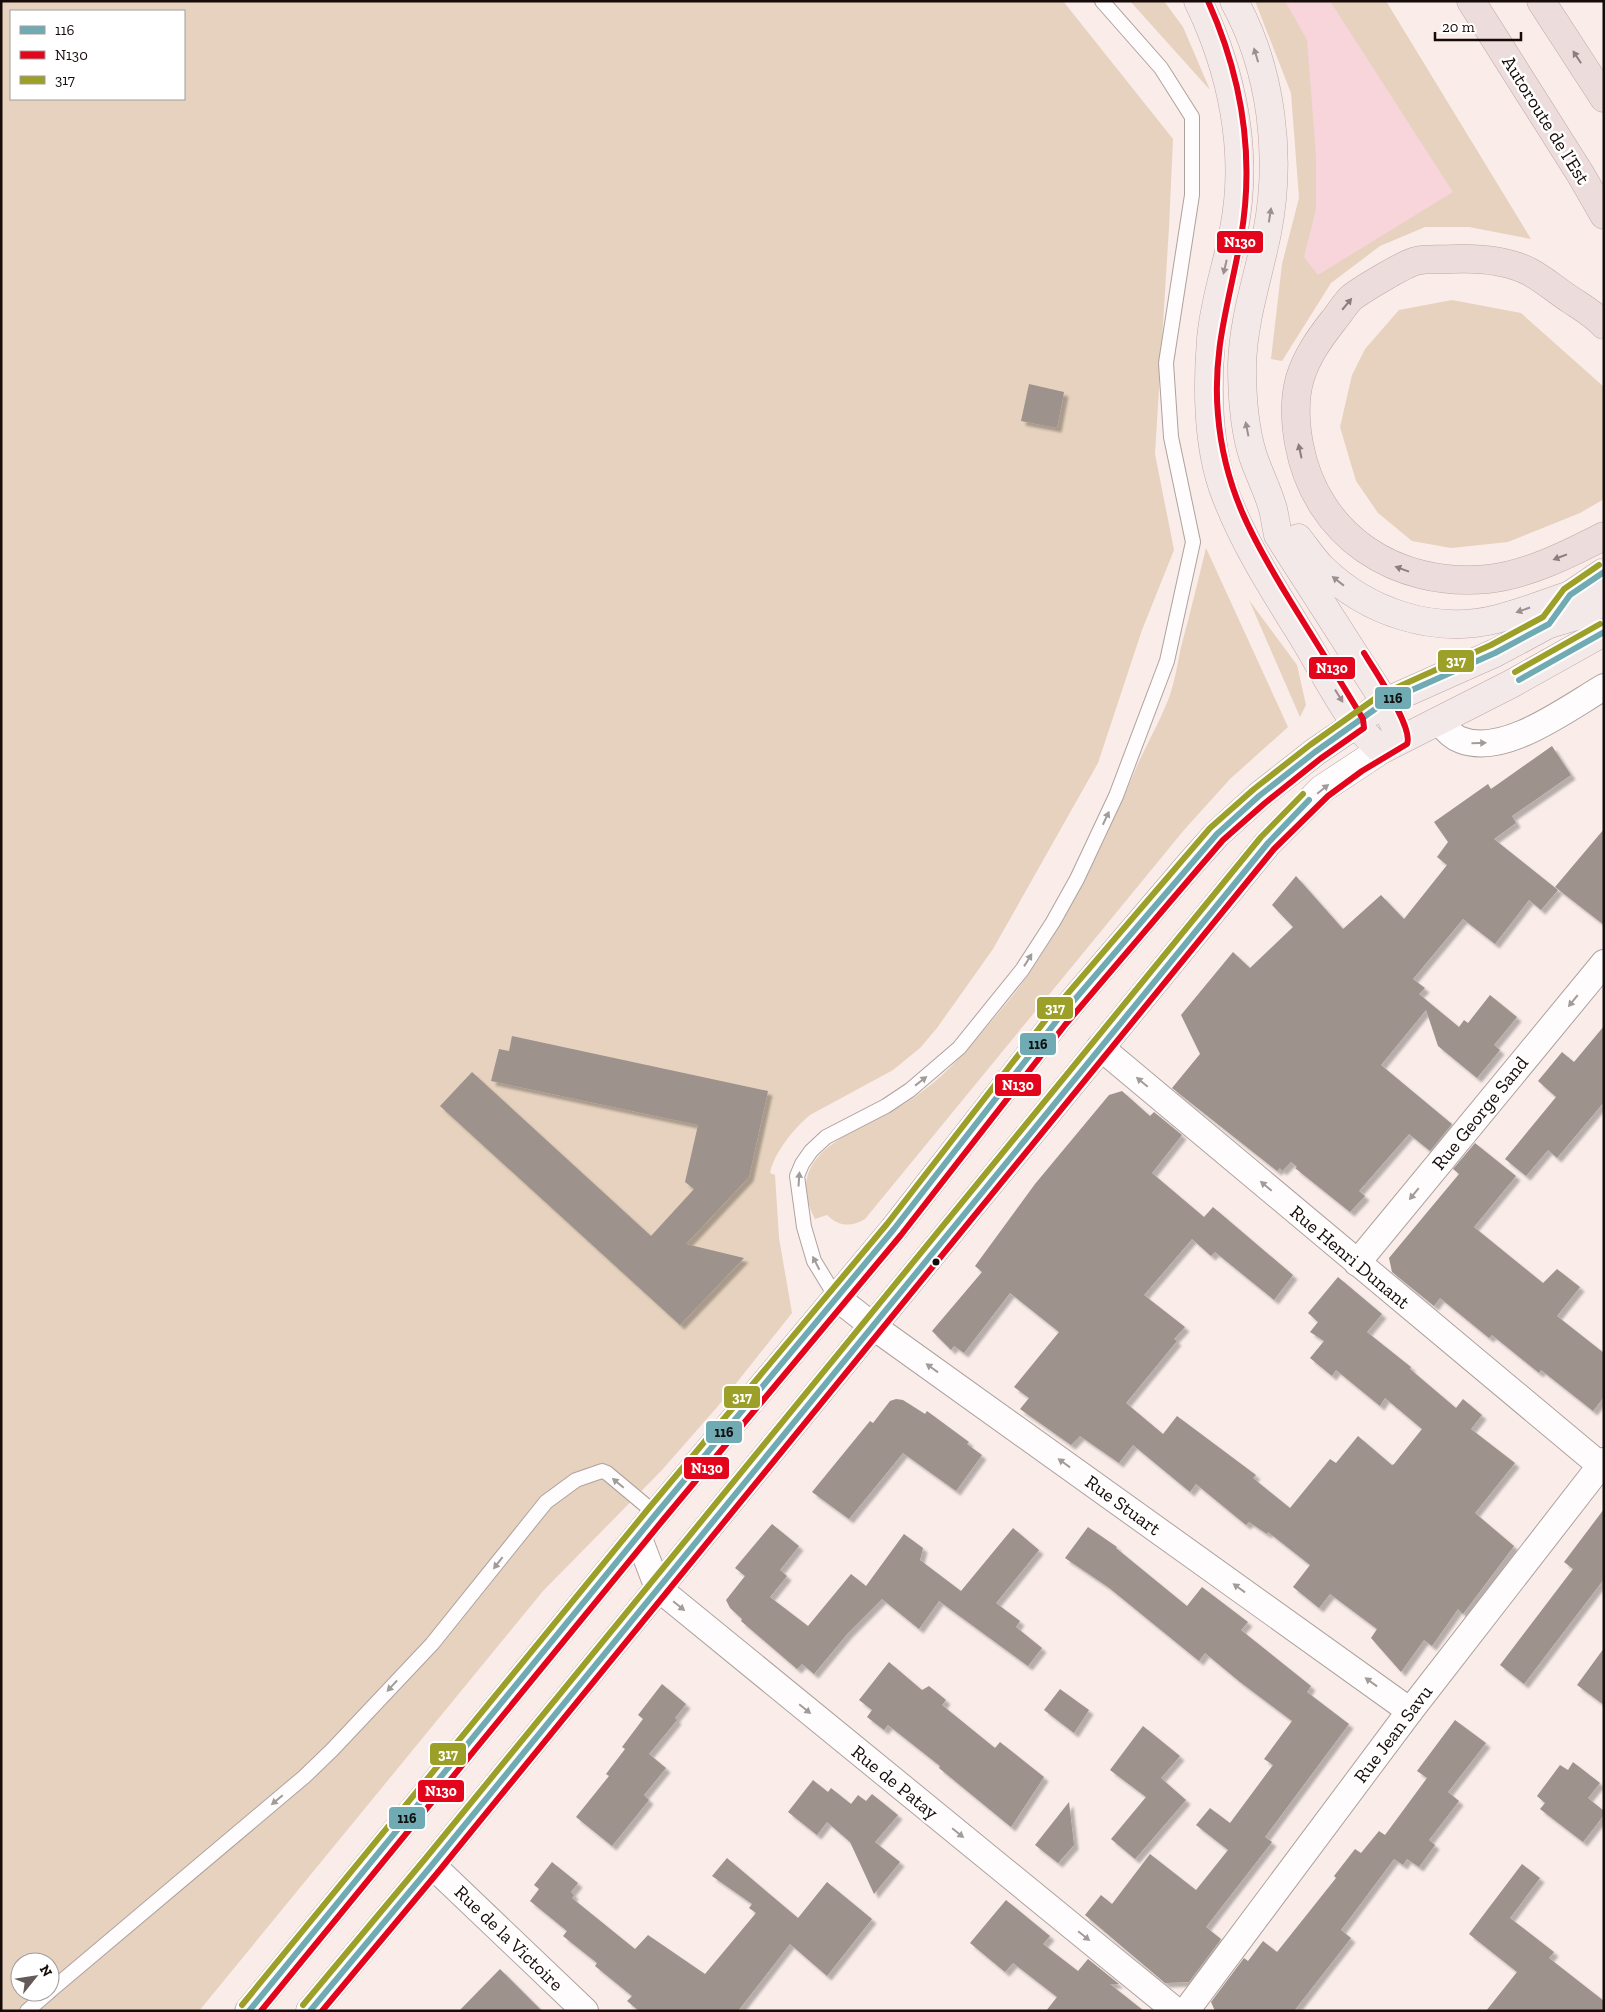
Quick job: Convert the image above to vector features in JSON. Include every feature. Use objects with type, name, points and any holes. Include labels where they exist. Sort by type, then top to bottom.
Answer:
[{"type":"highway","name":"Autoroute de l’Est","points":[[1470,1],[1581,175],[1604,216]]},
{"type":"highway","points":[[1542,1],[1604,98]]},
{"type":"highway","points":[[1604,325],[1594,314],[1548,284],[1528,272],[1509,265],[1471,258],[1416,261],[1365,288],[1351,299],[1320,338],[1307,360],[1300,380],[1296,400],[1296,428],[1301,457],[1312,487],[1326,510],[1343,530],[1361,547],[1394,566],[1422,576],[1448,579],[1490,579],[1530,569],[1572,552],[1604,536]]},
{"type":"main road","points":[[1198,1],[1224,66],[1237,132],[1239,161],[1240,183],[1234,227],[1211,338],[1208,389],[1209,416],[1222,486],[1252,552],[1356,724],[1390,744]]},
{"type":"main road","points":[[1234,1],[1244,19],[1263,77],[1270,114],[1273,145],[1272,200],[1267,232],[1246,320],[1242,368],[1247,432],[1252,454],[1273,508],[1278,535],[1385,702],[1390,744]]},
{"type":"main road","points":[[1273,508],[1322,567],[1361,598],[1382,610],[1403,617],[1461,624],[1496,620],[1570,595],[1604,572]]},
{"type":"main road","points":[[1549,624],[1570,595]]},
{"type":"main road","points":[[249,2011],[656,1514],[894,1229],[1058,1019],[1210,841],[1259,796],[1315,752],[1385,702],[1495,653],[1549,624],[1576,616],[1604,601]]},
{"type":"main road","points":[[310,2011],[874,1326],[1100,1047],[1268,843],[1291,818],[1322,788],[1390,744],[1511,684],[1604,632]]},
{"type":"street","points":[[1438,721],[1453,736],[1460,740],[1473,744],[1491,742],[1522,734],[1604,687]]},
{"type":"street","name":"Rue George Sand","points":[[1357,1263],[1604,963]]},
{"type":"street","name":"Rue Henri Dunant","points":[[1100,1047],[1357,1263],[1602,1463]]},
{"type":"street","name":"Rue Stuart","points":[[836,1297],[1410,1711]]},
{"type":"street","name":"Rue Jean Savu","points":[[1186,2011],[1410,1711],[1602,1463]]},
{"type":"street","name":"Rue de Patay","points":[[638,1536],[658,1588],[1176,2011]]},
{"type":"street","name":"Rue de la Victoire","points":[[432,1865],[585,2011]]},
{"type":"lane","points":[[836,1297],[814,1261],[804,1227],[797,1176],[802,1164],[810,1151],[826,1137],[886,1106],[910,1090],[959,1048],[1022,970],[1053,922],[1078,879],[1116,796],[1167,662],[1193,542],[1171,437],[1166,363],[1192,195],[1192,117],[1161,68],[1102,1]]},
{"type":"lane","points":[[60,1984],[304,1777],[332,1750],[432,1644],[546,1502],[576,1480],[602,1471],[607,1473],[656,1514]]},
{"type":"lane","points":[[27,2011],[38,2002]]},
{"type":"shaded area","points":[[1,1],[1063,1],[1173,139],[1155,454],[1174,550],[1142,630],[1098,763],[993,949],[937,1028],[920,1048],[893,1070],[810,1115],[791,1134],[780,1149],[770,1173],[775,1175],[779,1238],[792,1313],[718,1406],[662,1470],[543,1591],[199,2011],[1,2011]]},
{"type":"shaded area","points":[[1130,1],[1164,1],[1183,27],[1210,90]]},
{"type":"shaded area","points":[[1255,1],[1386,1],[1531,239],[1469,227],[1425,227],[1380,246],[1331,283],[1282,361],[1271,359],[1282,264],[1299,198],[1291,93]]},
{"type":"shaded area","points":[[1285,1],[1330,1],[1453,192],[1318,275],[1304,257],[1316,209],[1316,156],[1307,40]]},
{"type":"shaded area","points":[[1452,300],[1521,313],[1604,387],[1604,499],[1580,513],[1508,542],[1451,548],[1412,541],[1378,513],[1356,481],[1340,427],[1352,375],[1365,349],[1399,310]]},
{"type":"shaded area","points":[[1206,548],[1288,727],[1230,779],[1184,830],[865,1219],[855,1223],[841,1224],[827,1215],[815,1219],[807,1195],[808,1176],[817,1159],[831,1145],[849,1133],[916,1096],[949,1069],[1017,990],[1057,931],[1100,850],[1163,713],[1175,677]]},
{"type":"shaded area","points":[[1249,600],[1297,665],[1306,705],[1300,717]]},
{"type":"building","points":[[1029,384],[1064,392],[1057,428],[1021,421]]},
{"type":"building","points":[[1552,746],[1571,775],[1512,816],[1516,823],[1494,839],[1558,890],[1541,910],[1529,900],[1495,944],[1463,919],[1413,979],[1425,988],[1419,994],[1459,1027],[1464,1020],[1468,1023],[1490,995],[1517,1017],[1494,1045],[1500,1050],[1477,1078],[1438,1046],[1426,1010],[1381,1065],[1452,1124],[1430,1151],[1409,1134],[1359,1191],[1365,1196],[1350,1212],[1295,1168],[1297,1167],[1291,1162],[1282,1171],[1280,1168],[1277,1171],[1172,1088],[1200,1054],[1181,1015],[1233,952],[1250,968],[1293,927],[1272,905],[1296,876],[1343,929],[1381,895],[1404,919],[1447,865],[1437,857],[1448,842],[1434,822],[1488,784],[1491,789]]},
{"type":"building","points":[[1604,829],[1604,925],[1555,887]]},
{"type":"building","points":[[1604,1026],[1604,1102],[1557,1158],[1548,1150],[1526,1176],[1505,1159],[1556,1097],[1538,1081],[1562,1052],[1574,1062]]},
{"type":"building","points":[[512,1036],[768,1091],[749,1177],[686,1244],[744,1258],[680,1325],[440,1106],[472,1072],[651,1236],[694,1189],[685,1182],[698,1125],[491,1081],[499,1049],[509,1051]]},
{"type":"building","points":[[1122,1091],[1150,1116],[1154,1112],[1182,1135],[1152,1173],[1204,1217],[1213,1207],[1293,1275],[1274,1300],[1215,1252],[1211,1256],[1192,1239],[1144,1295],[1185,1327],[1174,1339],[1177,1341],[1126,1403],[1163,1434],[1177,1416],[1256,1475],[1253,1478],[1290,1508],[1330,1459],[1336,1463],[1358,1436],[1392,1465],[1394,1464],[1422,1429],[1385,1398],[1380,1406],[1336,1370],[1332,1376],[1310,1358],[1324,1341],[1310,1332],[1318,1322],[1308,1313],[1338,1277],[1382,1314],[1367,1332],[1411,1367],[1410,1369],[1456,1408],[1463,1399],[1482,1415],[1471,1429],[1515,1463],[1475,1513],[1514,1546],[1463,1614],[1458,1609],[1432,1646],[1424,1640],[1401,1672],[1371,1638],[1377,1629],[1330,1594],[1319,1608],[1293,1587],[1310,1565],[1268,1532],[1267,1534],[1249,1522],[1246,1525],[1196,1484],[1190,1492],[1133,1445],[1119,1463],[1080,1436],[1071,1445],[1020,1409],[1029,1398],[1014,1387],[1059,1332],[1010,1293],[964,1353],[954,1346],[951,1350],[932,1331],[982,1272],[975,1266],[1035,1184],[1109,1095]]},
{"type":"building","points":[[1475,1143],[1516,1176],[1474,1227],[1543,1283],[1557,1269],[1580,1287],[1557,1316],[1604,1353],[1604,1397],[1593,1411],[1541,1370],[1539,1373],[1492,1335],[1489,1338],[1440,1298],[1434,1306],[1392,1272],[1389,1258],[1459,1174],[1453,1169]]},
{"type":"building","points":[[896,1399],[903,1400],[925,1414],[927,1411],[969,1442],[967,1444],[982,1455],[956,1491],[903,1453],[849,1519],[812,1492],[870,1421],[873,1423],[890,1401]]},
{"type":"building","points":[[1604,1509],[1604,1579],[1524,1684],[1500,1665],[1573,1569],[1564,1562]]},
{"type":"building","points":[[772,1524],[799,1546],[780,1570],[787,1576],[770,1597],[808,1626],[851,1574],[866,1586],[904,1534],[923,1548],[920,1560],[961,1591],[1013,1528],[1039,1550],[996,1603],[1020,1621],[1016,1627],[1042,1648],[1028,1666],[939,1601],[919,1629],[882,1599],[848,1633],[814,1674],[802,1664],[797,1669],[741,1621],[742,1619],[730,1608],[726,1600],[745,1576],[735,1568]]},
{"type":"building","points":[[1088,1527],[1117,1547],[1187,1606],[1202,1587],[1248,1622],[1241,1630],[1311,1686],[1307,1692],[1349,1724],[1265,1837],[1272,1842],[1206,1927],[1221,1939],[1189,1982],[1165,1983],[1085,1915],[1101,1895],[1112,1904],[1150,1854],[1196,1890],[1228,1850],[1196,1825],[1210,1808],[1230,1823],[1273,1765],[1264,1759],[1292,1721],[1205,1653],[1199,1661],[1108,1587],[1065,1558]]},
{"type":"building","points":[[1604,1648],[1604,1705],[1577,1685]]},
{"type":"building","points":[[889,1662],[922,1690],[929,1686],[946,1700],[942,1705],[995,1748],[1000,1742],[1044,1777],[1011,1827],[939,1768],[940,1766],[888,1725],[884,1730],[867,1717],[872,1710],[859,1700]]},
{"type":"building","points":[[662,1684],[686,1704],[675,1718],[677,1720],[649,1754],[666,1768],[644,1795],[649,1800],[612,1846],[576,1817],[609,1776],[606,1774],[625,1749],[622,1747],[643,1719],[638,1715]]},
{"type":"building","points":[[1060,1689],[1089,1710],[1074,1733],[1044,1710]]},
{"type":"building","points":[[1455,1720],[1486,1743],[1448,1792],[1459,1801],[1429,1840],[1435,1845],[1419,1867],[1407,1859],[1403,1865],[1394,1859],[1341,1930],[1351,1938],[1294,2011],[1215,2011],[1211,2002],[1244,1958],[1248,1961],[1263,1941],[1277,1952],[1336,1878],[1334,1876],[1355,1849],[1361,1853],[1379,1831],[1385,1835],[1427,1778],[1417,1771]]},
{"type":"building","points":[[1143,1726],[1180,1756],[1161,1778],[1186,1800],[1135,1859],[1111,1839],[1146,1797],[1110,1770]]},
{"type":"building","points":[[1573,1762],[1600,1783],[1588,1798],[1604,1811],[1604,1815],[1583,1842],[1540,1809],[1545,1803],[1537,1796],[1560,1765],[1568,1770]]},
{"type":"building","points":[[813,1780],[828,1792],[831,1788],[851,1804],[858,1795],[866,1801],[872,1794],[898,1815],[875,1842],[900,1862],[874,1894],[850,1842],[827,1822],[817,1835],[788,1812]]},
{"type":"building","points":[[1069,1802],[1074,1845],[1058,1863],[1035,1845]]},
{"type":"building","points":[[727,1858],[798,1918],[827,1882],[872,1919],[827,1976],[790,1944],[738,2011],[639,2011],[627,2001],[632,1996],[595,1966],[597,1963],[563,1936],[567,1931],[530,1901],[539,1889],[534,1885],[552,1862],[578,1883],[571,1892],[574,1895],[572,1898],[635,1949],[648,1935],[705,1974],[756,1913],[749,1908],[752,1904],[712,1876]]},
{"type":"building","points":[[1522,1864],[1540,1878],[1510,1918],[1554,1952],[1549,1958],[1604,2001],[1604,2011],[1486,2011],[1517,1972],[1469,1934]]},
{"type":"building","points":[[1006,1900],[1050,1936],[1043,1944],[1078,1971],[1088,1959],[1119,1984],[1110,1984],[1144,2011],[1046,2011],[1057,1997],[1013,1963],[1005,1972],[970,1943]]},
{"type":"building","points":[[500,1969],[542,2011],[459,2011]]},
{"type":"transit line","name":"N130","points":[[261,2011],[663,1520],[901,1235],[1065,1025],[1198,869],[1223,840],[1265,803],[1320,759],[1364,728],[1363,719],[1264,557],[1242,513],[1221,442],[1217,391],[1220,346],[1241,237],[1247,176],[1246,146],[1237,87],[1220,30],[1208,1]]},
{"type":"transit line","name":"317","points":[[242,2005],[649,1508],[887,1224],[1051,1013],[1210,828],[1254,789],[1310,745],[1380,695],[1491,645],[1543,617],[1564,589],[1599,565]]},
{"type":"transit line","name":"116","points":[[249,2011],[656,1514],[894,1229],[1058,1019],[1217,834],[1259,796],[1315,752],[1385,702],[1495,653],[1549,624],[1570,595],[1604,572]]},
{"type":"transit line","name":"317","points":[[1515,672],[1600,624]]},
{"type":"transit line","name":"116","points":[[1519,680],[1604,632]]},
{"type":"transit line","name":"N130","points":[[322,2011],[439,1871],[1274,849],[1328,796],[1362,771],[1407,744],[1408,736],[1399,712],[1364,653]]},
{"type":"transit line","name":"317","points":[[303,2005],[425,1859],[1261,837],[1303,794]]},
{"type":"transit line","name":"116","points":[[310,2011],[432,1865],[1268,843],[1309,800]]}]
